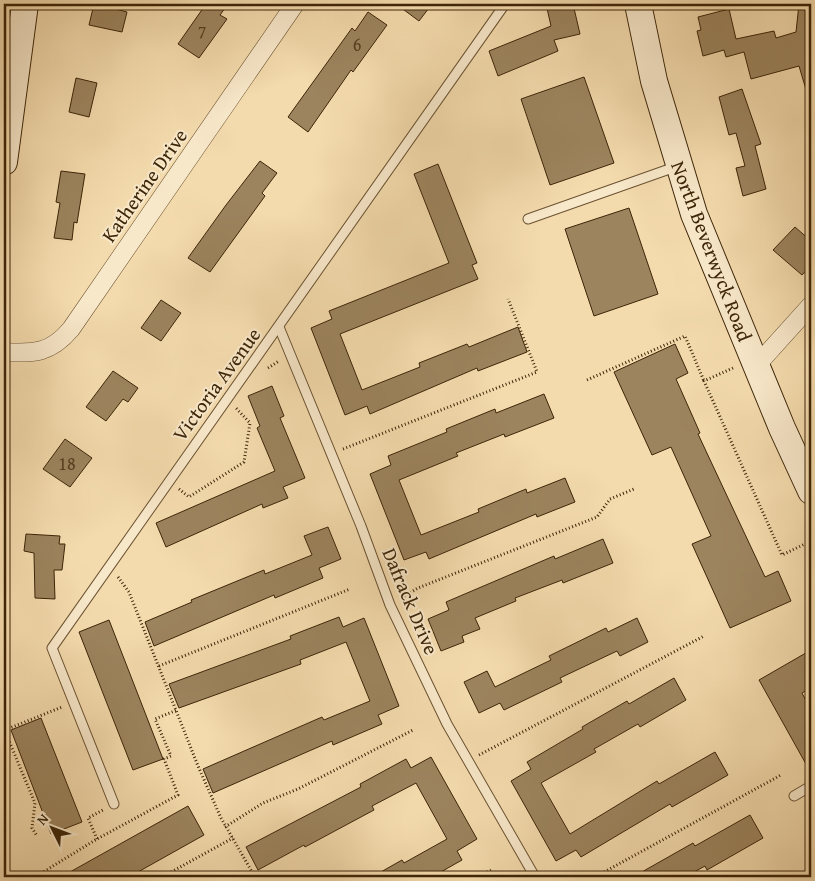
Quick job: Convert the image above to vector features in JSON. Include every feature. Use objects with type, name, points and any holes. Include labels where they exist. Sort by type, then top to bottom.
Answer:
[{"type":"street","points":[[4,162],[25,4]]},
{"type":"street","name":"Katherine Drive","points":[[4,352],[22,353],[48,350],[61,342],[295,4]]},
{"type":"street","name":"North Beverwyck Road","points":[[638,4],[654,81],[694,214],[811,491]]},
{"type":"street","points":[[755,362],[811,305]]},
{"type":"lane","name":"Victoria Avenue","points":[[114,804],[52,648],[505,4]]},
{"type":"lane","points":[[528,219],[678,166]]},
{"type":"lane","name":"Dafrack Drive","points":[[279,327],[390,604],[447,724],[535,877]]},
{"type":"lane","points":[[794,796],[811,786]]},
{"type":"path","points":[[331,454],[538,372],[508,299]]},
{"type":"path","points":[[587,380],[685,336],[782,554],[811,541]]},
{"type":"path","points":[[263,373],[269,366],[291,355]]},
{"type":"path","points":[[704,381],[755,362]]},
{"type":"path","points":[[172,495],[178,488],[189,497],[244,462],[250,423],[235,408],[241,402]]},
{"type":"path","points":[[390,604],[418,588],[597,517],[610,499],[634,489]]},
{"type":"path","points":[[114,573],[129,592],[198,766],[225,827],[255,877]]},
{"type":"path","points":[[159,666],[350,589]]},
{"type":"path","points":[[468,761],[704,636]]},
{"type":"path","points":[[37,836],[32,828],[35,803],[4,730],[74,703]]},
{"type":"path","points":[[35,877],[97,839],[178,795],[164,759],[171,756],[155,719],[177,710]]},
{"type":"path","points":[[225,827],[263,804],[298,789],[414,730]]},
{"type":"path","points":[[595,877],[781,775]]},
{"type":"path","points":[[97,839],[88,818],[114,804]]},
{"type":"path","points":[[162,877],[233,838]]},
{"type":"path","points":[[478,877],[491,870]]},
{"type":"building","points":[[94,4],[118,4],[116,9],[127,12],[122,32],[89,25]]},
{"type":"building","points":[[206,4],[228,4],[220,15],[227,19],[199,58],[178,44]]},
{"type":"building","points":[[396,4],[432,4],[419,21]]},
{"type":"building","points":[[546,4],[573,4],[580,34],[554,40],[558,51],[498,76],[489,51],[551,26]]},
{"type":"building","points":[[799,4],[811,4],[811,93],[807,93],[799,66],[751,79],[744,52],[726,57],[724,50],[703,56],[697,31],[701,30],[698,17],[729,9],[736,39],[774,31],[776,38],[796,32]]},
{"type":"building","points":[[368,12],[387,25],[353,72],[351,70],[308,132],[288,117],[352,28],[355,31]]},
{"type":"building","points":[[584,77],[614,163],[550,185],[521,99]]},
{"type":"building","points":[[76,78],[97,83],[89,117],[69,112]]},
{"type":"building","points":[[742,89],[761,144],[755,146],[766,189],[743,196],[736,168],[745,166],[736,133],[729,135],[719,97]]},
{"type":"building","points":[[260,161],[277,173],[262,193],[265,196],[210,272],[188,258]]},
{"type":"building","points":[[438,164],[477,263],[472,265],[478,279],[340,334],[362,390],[420,367],[419,363],[467,344],[469,347],[518,327],[527,352],[478,371],[477,368],[370,414],[367,406],[345,415],[311,328],[332,319],[329,311],[449,263],[414,174]]},
{"type":"building","points":[[61,171],[85,174],[77,223],[74,222],[72,240],[54,238],[60,203],[56,202]]},
{"type":"building","points":[[629,208],[658,294],[594,316],[565,229]]},
{"type":"building","points":[[795,227],[811,241],[811,265],[802,275],[773,250]]},
{"type":"building","points":[[161,300],[181,313],[161,341],[141,328]]},
{"type":"building","points":[[675,344],[688,373],[676,379],[700,433],[698,434],[765,577],[778,571],[791,601],[730,628],[692,544],[711,536],[671,447],[652,455],[614,372]]},
{"type":"building","points":[[113,371],[138,388],[128,402],[123,399],[106,421],[86,407]]},
{"type":"building","points":[[272,386],[284,416],[280,418],[305,478],[283,487],[288,498],[263,508],[262,504],[166,547],[156,523],[275,471],[257,428],[260,426],[248,396]]},
{"type":"building","points":[[544,394],[554,418],[505,437],[504,434],[456,453],[458,456],[399,480],[421,535],[479,512],[478,509],[526,489],[527,493],[565,478],[575,502],[537,517],[536,514],[429,559],[426,552],[404,560],[370,474],[391,465],[388,456],[447,432],[446,429],[495,409],[496,413]]},
{"type":"building","points":[[65,439],[92,458],[70,487],[43,469]]},
{"type":"building","points":[[328,527],[341,559],[319,568],[323,578],[275,598],[274,595],[154,646],[145,622],[192,602],[191,600],[264,570],[265,574],[312,555],[304,536]]},
{"type":"building","points":[[26,534],[60,536],[59,544],[65,544],[62,570],[54,570],[55,599],[35,598],[34,553],[24,551]]},
{"type":"building","points":[[603,539],[613,563],[563,583],[562,580],[515,598],[516,601],[475,618],[480,629],[462,636],[464,642],[441,651],[428,619],[449,610],[446,602],[554,556],[555,559]]},
{"type":"building","points":[[339,617],[343,627],[364,618],[399,706],[378,715],[382,724],[333,745],[332,741],[213,793],[203,769],[322,717],[324,720],[370,701],[346,642],[300,660],[301,664],[179,708],[169,684],[291,639],[290,636]]},
{"type":"building","points":[[637,618],[648,642],[620,656],[617,651],[560,678],[562,682],[504,710],[500,703],[479,713],[464,682],[487,671],[495,687],[551,660],[549,656],[606,628],[608,632]]},
{"type":"building","points":[[109,620],[163,759],[133,770],[79,632]]},
{"type":"building","points":[[811,650],[811,688],[802,693],[811,710],[811,773],[759,680]]},
{"type":"building","points":[[674,678],[686,700],[640,727],[638,724],[594,749],[596,752],[541,783],[570,834],[657,781],[659,784],[715,752],[728,775],[672,807],[670,804],[581,857],[576,850],[556,861],[511,781],[531,769],[527,762],[583,729],[582,727],[627,701],[629,704]]},
{"type":"building","points":[[41,718],[82,822],[51,834],[11,730]]},
{"type":"building","points":[[431,757],[477,839],[457,851],[462,860],[432,877],[372,877],[402,860],[404,863],[447,839],[416,783],[372,806],[374,810],[258,870],[246,847],[361,787],[360,784],[406,759],[411,768]]},
{"type":"building","points":[[188,806],[204,835],[129,877],[61,877]]},
{"type":"building","points":[[750,815],[763,838],[707,870],[705,866],[685,877],[633,877],[693,843],[695,846]]}]
